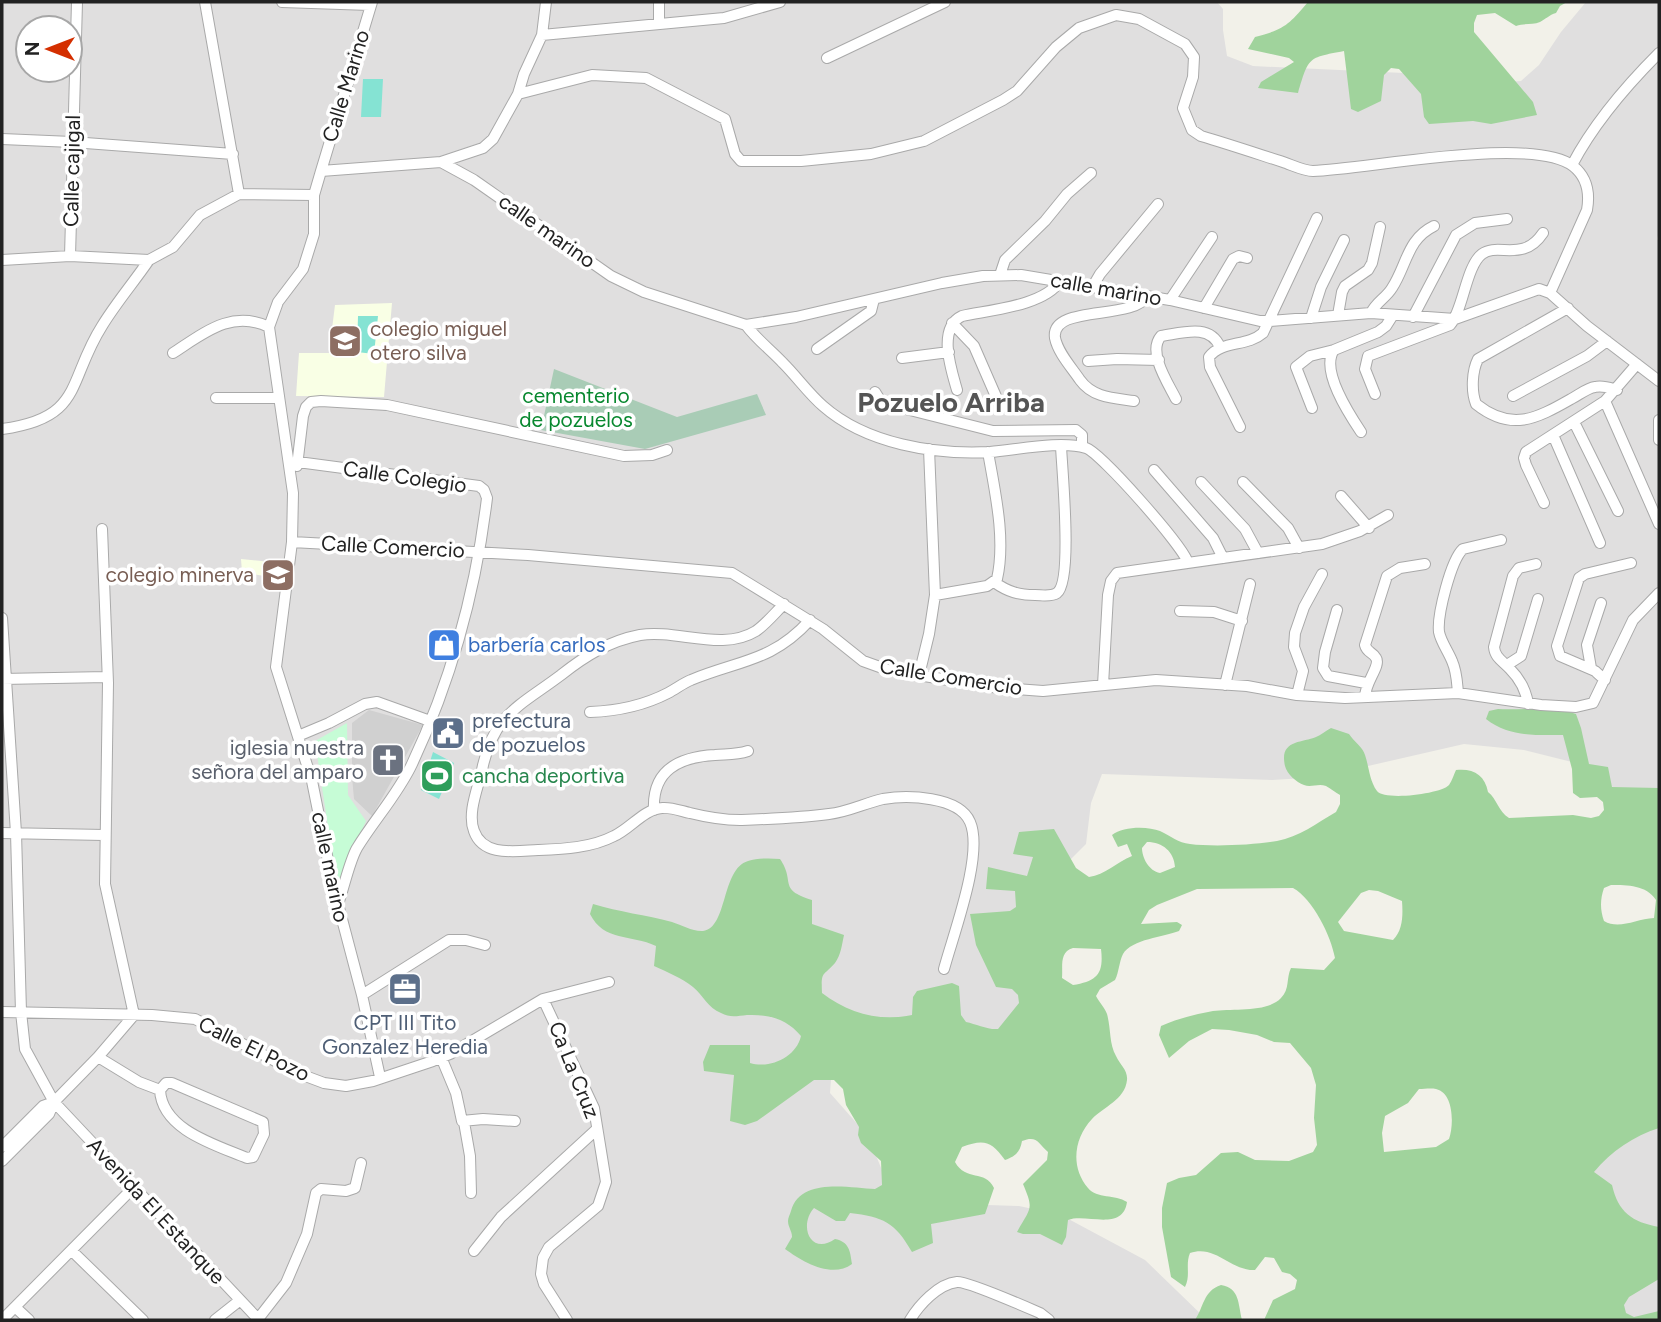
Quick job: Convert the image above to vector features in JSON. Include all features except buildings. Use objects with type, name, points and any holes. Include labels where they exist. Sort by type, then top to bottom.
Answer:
[{"type":"street","name":"Calle cajigal","points":[[69,256],[77,2]]},
{"type":"street","points":[[205,2],[239,194]]},
{"type":"street","points":[[282,2],[371,4]]},
{"type":"street","points":[[441,162],[488,144],[518,94],[542,35],[546,2]]},
{"type":"street","points":[[659,2],[659,23]]},
{"type":"street","points":[[542,35],[724,18],[780,2]]},
{"type":"street","points":[[827,58],[945,2]]},
{"type":"street","name":"Calle Marino","points":[[321,171],[371,4]]},
{"type":"street","points":[[518,94],[592,75],[646,78],[725,120],[735,155],[741,161],[801,161],[871,154],[924,141],[1003,100],[1017,91],[1056,47],[1079,28],[1116,15],[1139,19],[1185,44],[1194,57],[1192,77],[1183,108],[1192,130],[1201,135],[1310,171],[1451,156],[1511,153],[1553,157],[1572,166],[1587,186],[1587,210],[1549,293],[1659,381]]},
{"type":"street","points":[[1572,166],[1585,141],[1611,106],[1659,53]]},
{"type":"street","points":[[2,139],[233,155]]},
{"type":"street","name":"calle marino","points":[[380,1077],[362,995],[337,905],[312,781],[276,667],[292,542],[293,494],[269,327],[278,302],[303,270],[314,234],[314,195],[321,171],[441,162],[474,180],[611,276],[644,292],[746,326],[942,283],[1000,275],[1021,275],[1093,286],[1170,300],[1259,321],[1371,313],[1455,319],[1539,289],[1549,293]]},
{"type":"street","points":[[1000,275],[1005,260],[1090,173]]},
{"type":"street","points":[[2,429],[26,426],[56,412],[73,390],[101,327],[149,260],[173,247],[200,215],[239,194],[314,195]]},
{"type":"street","points":[[1093,286],[1158,204]]},
{"type":"street","points":[[1240,427],[1208,363],[1211,354],[1220,347],[1256,339],[1263,333],[1317,218]]},
{"type":"street","points":[[1413,317],[1461,230],[1475,223],[1507,219]]},
{"type":"street","points":[[1371,313],[1394,286],[1412,243],[1434,226]]},
{"type":"street","points":[[1338,315],[1345,286],[1373,263],[1380,227]]},
{"type":"street","points":[[1375,394],[1365,369],[1368,356],[1427,336],[1450,325],[1455,319],[1463,293],[1480,257],[1488,252],[1521,249],[1536,242],[1543,233]]},
{"type":"street","points":[[1170,300],[1212,237]]},
{"type":"street","points":[[1311,318],[1321,287],[1344,240]]},
{"type":"street","points":[[2,260],[69,256],[149,260]]},
{"type":"street","points":[[1204,308],[1233,259],[1239,256],[1247,258]]},
{"type":"street","points":[[957,390],[948,352],[952,323],[962,316],[1041,298],[1060,281]]},
{"type":"street","points":[[1134,401],[1100,396],[1086,388],[1067,362],[1056,342],[1055,333],[1058,326],[1069,318],[1133,307],[1143,302],[1147,296]]},
{"type":"street","points":[[817,349],[871,311],[874,299]]},
{"type":"street","points":[[1568,309],[1478,359],[1474,373],[1476,404],[1506,419],[1520,421],[1594,387],[1617,390]]},
{"type":"street","points":[[1312,408],[1296,367],[1310,356],[1334,350],[1378,332],[1394,315]]},
{"type":"street","points":[[173,353],[209,330],[230,321],[256,321],[269,327]]},
{"type":"street","points":[[952,323],[974,346],[1001,408]]},
{"type":"street","points":[[746,326],[832,414],[879,437],[929,449],[988,452],[1061,446],[1082,447],[1099,457],[1181,548],[1188,563]]},
{"type":"street","points":[[1176,399],[1159,360],[1156,345],[1161,336],[1204,332],[1214,337],[1220,347]]},
{"type":"street","points":[[1513,396],[1587,356],[1607,341]]},
{"type":"street","points":[[1334,350],[1329,365],[1341,398],[1361,432]]},
{"type":"street","points":[[902,358],[948,352]]},
{"type":"street","points":[[1088,361],[1159,360]]},
{"type":"street","points":[[1544,503],[1526,465],[1525,455],[1528,450],[1605,401],[1637,364]]},
{"type":"street","points":[[875,392],[886,404],[983,430],[1076,430],[1082,435],[1082,447]]},
{"type":"street","points":[[216,398],[278,398]]},
{"type":"street","points":[[293,494],[304,411],[315,401],[387,405],[624,456],[652,455],[667,450]]},
{"type":"street","points":[[1605,401],[1636,466],[1659,524]]},
{"type":"street","points":[[1659,420],[1659,440]]},
{"type":"street","points":[[1574,422],[1618,511]]},
{"type":"street","points":[[1553,435],[1600,543]]},
{"type":"street","points":[[994,582],[1007,591],[1024,595],[1050,596],[1059,592],[1065,567],[1061,446]]},
{"type":"street","points":[[919,675],[935,595],[929,449]]},
{"type":"street","points":[[935,595],[987,586],[994,582],[998,575],[998,524],[988,452]]},
{"type":"street","name":"Calle Colegio","points":[[298,462],[478,486],[484,490],[486,498],[480,552],[454,656],[411,767],[355,852],[337,905]]},
{"type":"street","points":[[1154,470],[1213,538],[1223,558]]},
{"type":"street","points":[[1201,482],[1245,529],[1258,553]]},
{"type":"street","points":[[1243,482],[1288,528],[1299,548]]},
{"type":"street","points":[[1341,496],[1369,528]]},
{"type":"street","points":[[1103,685],[1108,595],[1114,576],[1121,572],[1299,548],[1336,540],[1369,528],[1388,515]]},
{"type":"street","points":[[2,1161],[49,1114],[54,1102],[134,1015],[105,884],[107,677],[102,529]]},
{"type":"street","points":[[1458,694],[1455,668],[1441,639],[1439,627],[1454,563],[1463,550],[1501,540]]},
{"type":"street","name":"Calle Comercio","points":[[292,542],[480,552],[732,573],[810,620],[863,661],[888,670],[991,687],[1043,691],[1156,680],[1225,685],[1297,695],[1458,694],[1528,704],[1576,707],[1593,703],[1605,680]]},
{"type":"street","points":[[1632,563],[1585,574],[1574,586],[1557,652],[1560,656],[1591,668],[1605,680],[1633,620],[1659,593]]},
{"type":"street","points":[[1365,696],[1366,683],[1375,672],[1377,661],[1365,645],[1385,580],[1390,573],[1400,568],[1425,564]]},
{"type":"street","points":[[1528,704],[1522,685],[1507,665],[1497,657],[1494,647],[1512,579],[1519,568],[1536,564]]},
{"type":"street","points":[[1297,695],[1303,671],[1294,647],[1295,633],[1304,607],[1322,574]]},
{"type":"street","points":[[1225,685],[1250,584]]},
{"type":"street","points":[[1507,665],[1521,656],[1538,599]]},
{"type":"street","points":[[1591,668],[1587,645],[1601,603]]},
{"type":"street","points":[[784,604],[760,628],[736,639],[651,634],[614,642],[583,658],[523,700],[501,723],[485,752],[472,825],[476,837],[488,848],[545,850],[603,841],[623,832],[654,810],[663,808],[707,817],[748,820],[830,814],[890,799],[933,799],[956,807],[969,820],[974,846],[964,901],[944,969]]},
{"type":"street","points":[[1337,610],[1323,668],[1328,676],[1366,683]]},
{"type":"street","points":[[1180,611],[1213,611],[1242,621]]},
{"type":"street","name":"Avenida El Estanque","points":[[2,618],[3,679],[16,833],[21,1012],[25,1049],[54,1102],[259,1320]]},
{"type":"street","points":[[590,712],[638,706],[690,680],[771,653],[795,636],[810,620]]},
{"type":"street","points":[[3,679],[107,677]]},
{"type":"street","points":[[298,736],[365,704],[377,702],[430,721]]},
{"type":"street","points":[[654,810],[656,784],[671,768],[692,758],[748,751]]},
{"type":"street","points":[[2,833],[104,835]]},
{"type":"street","points":[[362,995],[449,940],[466,940],[485,946]]},
{"type":"street","name":"Calle El Pozo","points":[[2,1012],[195,1019],[300,1074],[324,1083],[346,1086],[373,1081],[442,1057],[543,999],[609,982]]},
{"type":"street","name":"Ca La Cruz","points":[[543,999],[594,1108],[606,1182],[598,1206],[549,1247],[543,1258],[541,1274],[544,1284],[567,1320]]},
{"type":"street","points":[[98,1057],[139,1082],[160,1090]]},
{"type":"street","points":[[442,1057],[464,1122],[470,1156],[471,1193]]},
{"type":"street","points":[[166,1083],[172,1083],[263,1122],[264,1134],[258,1151],[253,1157],[247,1158],[179,1127],[161,1103],[160,1090],[166,1083]]},
{"type":"street","points":[[2,1147],[43,1106],[54,1102]]},
{"type":"street","points":[[464,1122],[483,1119],[515,1121]]},
{"type":"street","points":[[474,1251],[501,1217],[597,1129]]},
{"type":"street","points":[[259,1320],[286,1283],[307,1234],[318,1191],[346,1192],[355,1188],[361,1163]]},
{"type":"street","points":[[2,1320],[135,1186]]},
{"type":"street","points":[[72,1251],[143,1320]]},
{"type":"street","points":[[911,1320],[936,1292],[959,1282],[1040,1313],[1049,1320]]},
{"type":"street","points":[[215,1320],[239,1301]]},
{"type":"street","points":[[15,1307],[29,1320]]},
{"type":"shaded area","points":[[2,2],[1217,2],[1223,9],[1227,56],[1253,66],[1425,74],[1479,84],[1521,81],[1539,65],[1586,2],[1659,2],[1659,797],[1616,789],[1572,762],[1524,750],[1464,744],[1320,777],[1272,780],[1102,774],[1091,803],[1086,844],[1067,863],[1035,1001],[1002,1037],[835,1024],[830,1093],[868,1136],[895,1202],[1019,1206],[1061,1215],[1145,1260],[1207,1320],[2,1320]]},
{"type":"shaded area","points":[[363,79],[383,79],[381,117],[361,117]]},
{"type":"shaded area","points":[[392,303],[384,397],[296,396],[299,353],[329,353],[335,305]]},
{"type":"shaded area","points":[[358,316],[378,316],[374,354],[357,352]]},
{"type":"shaded area","points":[[241,559],[283,563],[281,579],[242,572]]},
{"type":"shaded area","points":[[369,710],[423,725],[372,816],[354,799],[352,777],[352,723]]},
{"type":"shaded area","name":"cancha deportiva","points":[[433,752],[454,763],[439,799],[421,790]]},
{"type":"shaded area","points":[[1659,1124],[1659,1320],[1534,1320],[1582,1162]]},
{"type":"green space","points":[[1308,2],[1567,2],[1560,6],[1556,13],[1537,23],[1516,26],[1495,13],[1477,15],[1474,23],[1474,32],[1533,102],[1537,115],[1491,124],[1473,121],[1429,124],[1424,117],[1421,94],[1399,69],[1391,68],[1384,75],[1381,101],[1358,112],[1351,109],[1344,51],[1323,55],[1311,61],[1298,93],[1258,88],[1261,82],[1294,62],[1289,58],[1248,49],[1255,37],[1286,25]]},
{"type":"green space","name":"cementerio de pozuelos","points":[[554,369],[677,417],[757,394],[766,415],[645,449],[541,430]]},
{"type":"green space","points":[[1548,709],[1576,714],[1589,764],[1608,767],[1612,787],[1659,788],[1659,1128],[1624,1145],[1594,1172],[1612,1185],[1622,1209],[1634,1219],[1659,1227],[1659,1279],[1629,1297],[1624,1305],[1626,1313],[1634,1317],[1659,1311],[1659,1320],[1264,1320],[1273,1300],[1295,1289],[1297,1280],[1282,1272],[1274,1258],[1265,1257],[1255,1270],[1199,1251],[1190,1253],[1185,1287],[1171,1277],[1162,1227],[1162,1208],[1167,1183],[1196,1175],[1221,1153],[1238,1152],[1255,1160],[1289,1161],[1313,1152],[1317,1145],[1314,1118],[1316,1085],[1311,1068],[1290,1043],[1212,1029],[1189,1041],[1169,1058],[1159,1035],[1161,1026],[1186,1017],[1213,1011],[1258,1008],[1275,1003],[1286,991],[1291,968],[1324,970],[1335,958],[1330,939],[1314,909],[1293,888],[1197,889],[1157,905],[1149,910],[1141,924],[1177,922],[1182,925],[1179,931],[1127,949],[1115,980],[1100,989],[1096,996],[1107,1014],[1112,1046],[1125,1070],[1127,1080],[1118,1098],[1086,1127],[1076,1153],[1078,1171],[1088,1188],[1101,1195],[1127,1202],[1119,1216],[1103,1220],[1068,1220],[1062,1245],[1040,1234],[1017,1232],[1030,1204],[1023,1184],[1047,1160],[1048,1152],[1037,1141],[1027,1139],[1022,1141],[1017,1153],[1005,1160],[991,1145],[976,1143],[962,1147],[955,1162],[964,1172],[986,1179],[994,1188],[985,1214],[931,1224],[933,1243],[912,1252],[900,1234],[880,1219],[850,1213],[845,1221],[836,1221],[814,1208],[807,1223],[810,1237],[819,1244],[840,1240],[849,1251],[852,1264],[836,1270],[818,1267],[785,1249],[792,1237],[789,1216],[796,1200],[804,1193],[827,1187],[875,1189],[882,1185],[881,1161],[861,1143],[859,1127],[846,1105],[843,1089],[834,1080],[814,1080],[757,1121],[745,1125],[730,1121],[734,1075],[704,1071],[703,1062],[710,1045],[750,1045],[750,1063],[765,1064],[788,1056],[801,1036],[790,1025],[777,1019],[755,1015],[731,1016],[716,1011],[689,984],[654,966],[656,946],[610,933],[596,923],[590,914],[593,904],[703,931],[717,920],[728,886],[739,866],[755,859],[780,859],[794,892],[812,900],[812,924],[844,935],[837,960],[823,977],[822,993],[853,1011],[900,1017],[912,1015],[913,997],[917,991],[952,983],[959,986],[961,1015],[966,1022],[998,1029],[1019,1003],[1018,995],[1012,989],[996,987],[976,945],[970,914],[1010,911],[1016,907],[1015,891],[986,889],[988,867],[1027,876],[1033,857],[1013,854],[1019,832],[1054,829],[1076,868],[1089,877],[1100,874],[1132,856],[1127,844],[1118,847],[1112,835],[1129,828],[1155,829],[1182,842],[1199,845],[1246,844],[1285,839],[1336,812],[1340,804],[1340,795],[1326,786],[1307,786],[1295,780],[1286,769],[1284,758],[1288,747],[1316,737],[1331,728],[1349,734],[1362,749],[1372,782],[1382,794],[1401,796],[1435,791],[1449,785],[1456,770],[1468,770],[1481,777],[1488,792],[1509,818],[1599,816],[1604,810],[1603,802],[1597,797],[1580,798],[1573,793],[1572,769],[1563,735],[1513,732],[1486,719],[1489,711]],"holes":[[[1147,842],[1163,846],[1170,852],[1175,867],[1156,872],[1147,864],[1142,848]],[[1624,885],[1647,891],[1656,900],[1654,918],[1622,924],[1604,921],[1601,904],[1604,888]],[[1378,891],[1402,901],[1401,927],[1393,940],[1344,931],[1338,922],[1361,893]],[[1073,948],[1101,949],[1100,970],[1088,981],[1073,985],[1062,978],[1066,953]],[[1419,1089],[1436,1089],[1446,1097],[1451,1110],[1449,1139],[1436,1147],[1384,1152],[1382,1133],[1385,1116],[1408,1103]]]},
{"type":"green space","points":[[347,723],[348,795],[366,821],[337,886],[315,741]]},
{"type":"green space","points":[[1221,1285],[1235,1293],[1242,1320],[1195,1320],[1207,1295]]},
{"type":"place","name":"colegio miguel otero silva","points":[[345,341]]},
{"type":"place","name":"colegio minerva","points":[[278,575]]},
{"type":"place","name":"barbería carlos","points":[[444,645]]},
{"type":"place","name":"prefectura de pozuelos","points":[[448,733]]},
{"type":"place","name":"iglesia nuestra señora del amparo","points":[[388,760]]},
{"type":"place","name":"cancha deportiva","points":[[437,776]]},
{"type":"place","name":"CPT III Tito Gonzalez Heredia","points":[[405,989]]},
{"type":"district","name":"Pozuelo Arriba","points":[[951,402]]}]
